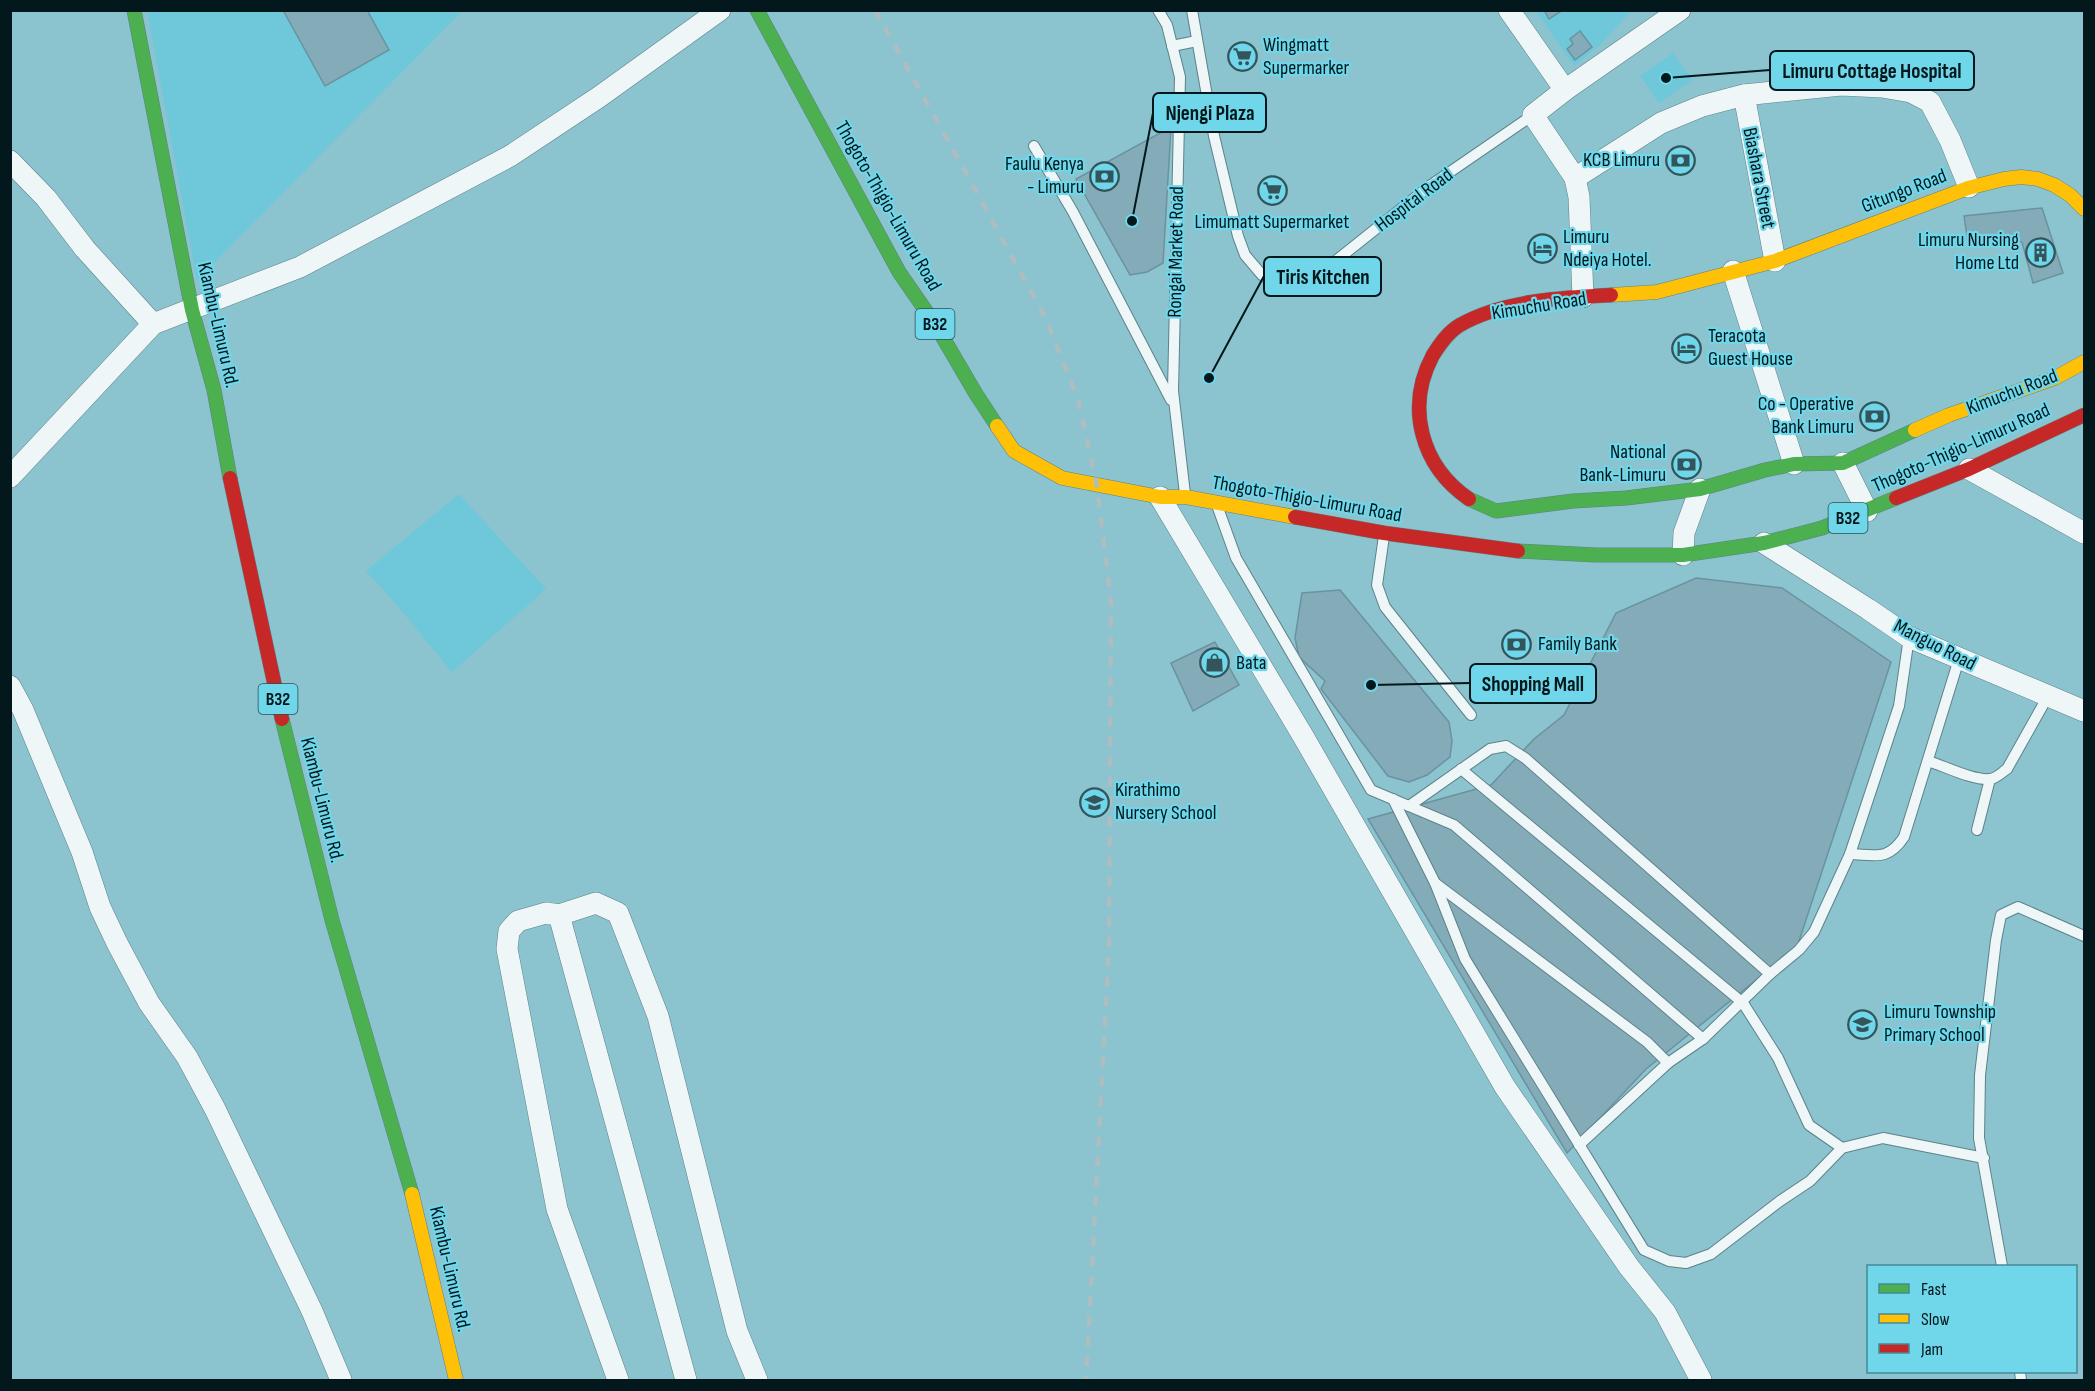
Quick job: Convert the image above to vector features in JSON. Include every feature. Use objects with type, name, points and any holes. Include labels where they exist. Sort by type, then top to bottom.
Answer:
[{"type":"main road","name":"Kiambu-Limuru Rd.","points":[[134,10],[192,310],[214,390],[234,498],[282,719],[332,920],[407,1172],[456,1380]]},
{"type":"main road","name":"Thogoto-Thigio-Limuru Road","points":[[757,10],[899,272],[935,324],[976,394],[1014,451],[1062,478],[1160,497],[1186,497],[1216,502],[1384,533],[1526,552],[1683,555],[1764,543],[1822,528],[1969,469],[2085,415]]},
{"type":"main road","name":"Gitungo Road","points":[[1733,271],[1775,261],[1969,187],[2024,177],[2045,179],[2064,189],[2085,209]]},
{"type":"main road","name":"Kimuchu Road","points":[[1733,271],[1657,292],[1583,297],[1488,312],[1458,326],[1440,344],[1429,363],[1419,392],[1419,424],[1429,454],[1456,489],[1475,503],[1496,511],[1700,489],[1794,464],[1842,462],[1950,415],[2055,378],[2085,362]]},
{"type":"street","points":[[10,477],[153,324],[300,267],[510,156],[599,97],[720,10]]},
{"type":"street","points":[[1509,10],[1565,90]]},
{"type":"street","name":"Hospital Road","points":[[1533,116],[1565,90],[1680,10]]},
{"type":"street","points":[[1575,178],[1661,123],[1702,106],[1744,95],[1841,85],[1882,87],[1911,92],[1930,102],[1950,140],[1969,187]]},
{"type":"street","name":"Biashara Street","points":[[1744,95],[1775,261]]},
{"type":"street","points":[[1533,116],[1575,178],[1579,197],[1583,297]]},
{"type":"street","points":[[10,162],[45,198],[85,249],[153,324]]},
{"type":"street","points":[[1733,271],[1794,464]]},
{"type":"street","points":[[1842,462],[1867,511]]},
{"type":"street","points":[[1969,469],[2085,533]]},
{"type":"street","points":[[1683,555],[1684,533],[1700,489]]},
{"type":"street","points":[[1160,497],[1303,736],[1505,1087],[1629,1267],[1665,1312],[1701,1380]]},
{"type":"street","name":"Manguo Road","points":[[1764,543],[1909,637],[2085,711]]},
{"type":"street","points":[[10,686],[23,710],[82,852],[100,907],[117,943],[149,1003],[187,1057],[215,1109],[312,1311],[341,1380]]},
{"type":"street","points":[[618,1380],[558,1209],[507,949],[509,931],[518,921],[546,913],[559,915],[596,903],[618,913],[657,1016],[737,1332],[757,1380]]},
{"type":"street","points":[[559,915],[686,1380]]},
{"type":"lane","name":"Rongai Market Road","points":[[1158,10],[1167,25],[1180,77],[1173,392],[1186,497]]},
{"type":"lane","points":[[1172,46],[1197,40],[1192,10]]},
{"type":"lane","name":"Hospital Road","points":[[1197,40],[1214,136],[1238,236],[1245,255],[1262,275],[1274,282],[1293,282],[1333,263],[1431,185],[1533,116]]},
{"type":"lane","points":[[1034,146],[1074,212],[1174,406]]},
{"type":"lane","points":[[1216,502],[1236,558],[1371,790],[1454,825],[1703,1039]]},
{"type":"lane","points":[[1384,533],[1377,585],[1385,607],[1472,715]]},
{"type":"lane","points":[[1579,1145],[1668,1063],[1703,1039],[1743,1003],[1770,974],[1799,950],[1814,932],[1850,854],[1899,706],[1909,637]]},
{"type":"lane","points":[[1850,854],[1886,855],[1896,849],[1904,837],[1959,659]]},
{"type":"lane","points":[[1928,761],[1980,778],[1990,779],[1999,776],[2007,769],[2048,696]]},
{"type":"lane","points":[[1409,806],[1490,749],[1506,746],[1525,758],[1770,974]]},
{"type":"lane","points":[[1461,769],[1743,1003],[1778,1058],[1809,1125],[1842,1148]]},
{"type":"lane","points":[[1977,830],[1990,779]]},
{"type":"lane","points":[[1393,799],[1435,883],[1465,959],[1644,1250],[1669,1261],[1686,1263],[1711,1254],[1810,1181],[1842,1148],[1883,1138],[1983,1158]]},
{"type":"lane","points":[[1435,883],[1647,1042],[1668,1063]]},
{"type":"lane","points":[[2002,1265],[1979,1138],[1980,1075],[2001,915],[2018,908],[2085,936]]},
{"type":"shaded area","points":[[147,10],[462,11],[197,280]]},
{"type":"shaded area","points":[[1536,11],[1631,11],[1600,45],[1574,66]]},
{"type":"shaded area","points":[[1673,53],[1692,80],[1659,103],[1640,76]]},
{"type":"shaded area","points":[[459,494],[546,589],[452,672],[366,571]]},
{"type":"building","points":[[283,10],[367,10],[389,50],[325,86]]},
{"type":"building","points":[[1544,10],[1563,10],[1549,19]]},
{"type":"building","points":[[1580,31],[1592,47],[1575,60],[1567,49],[1573,44],[1570,39]]},
{"type":"building","points":[[1171,127],[1163,263],[1147,272],[1130,275],[1076,179]]},
{"type":"building","name":"Limuru Nursing Home Ltd","points":[[2042,208],[2063,273],[2033,283],[2022,242],[2006,237],[1968,243],[1964,216]]},
{"type":"building","points":[[1696,578],[1782,588],[1891,662],[1797,947],[1646,1069],[1567,1153],[1368,819],[1491,785],[1534,739],[1564,715],[1616,613]]},
{"type":"building","points":[[1340,590],[1449,722],[1452,741],[1450,757],[1427,775],[1409,782],[1388,776],[1321,689],[1325,681],[1299,657],[1295,638],[1302,593]]},
{"type":"building","points":[[1215,642],[1239,685],[1193,711],[1171,663]]},
{"type":"railway","points":[[875,10],[1045,317],[1078,399],[1097,486],[1111,603],[1109,947],[1086,1380]]},
{"type":"traffic: fast","points":[[134,10],[192,310],[214,390],[230,478]]},
{"type":"traffic: fast","points":[[757,10],[899,272],[935,324],[997,426]]},
{"type":"traffic: fast","points":[[1469,499],[1496,511],[1700,489],[1794,464],[1843,463],[1915,430]]},
{"type":"traffic: fast","points":[[1518,551],[1595,555],[1683,555],[1764,543],[1822,528],[1896,498]]},
{"type":"traffic: fast","points":[[282,719],[332,920],[412,1194]]},
{"type":"traffic: slow","points":[[1611,295],[1657,292],[1775,261],[1968,188],[2004,179],[2021,177],[2038,179],[2070,195],[2084,209]]},
{"type":"traffic: slow","points":[[1915,430],[1949,415],[2055,378],[2084,362]]},
{"type":"traffic: slow","points":[[997,426],[1014,451],[1062,478],[1160,497],[1186,497],[1295,517]]},
{"type":"traffic: slow","points":[[412,1194],[456,1380]]},
{"type":"traffic: jam","points":[[1469,499],[1439,470],[1422,434],[1419,415],[1420,395],[1425,375],[1438,347],[1460,325],[1495,310],[1534,302],[1611,295]]},
{"type":"traffic: jam","points":[[1896,498],[1969,469],[2084,415]]},
{"type":"traffic: jam","points":[[230,478],[282,719]]},
{"type":"traffic: jam","points":[[1295,517],[1384,533],[1518,551]]},
{"type":"place","name":"Wingmatt Supermarker","points":[[1242,56]]},
{"type":"place","name":"Limuru Cottage Hospital","points":[[1666,78]]},
{"type":"place","name":"KCB Limuru","points":[[1681,160]]},
{"type":"place","name":"Faulu Kenya - Limuru","points":[[1105,176]]},
{"type":"place","name":"Limumatt Supermarket","points":[[1272,191]]},
{"type":"place","name":"Njengi Plaza","points":[[1132,221]]},
{"type":"place","name":"Limuru Ndeiya Hotel.","points":[[1542,248]]},
{"type":"place","name":"Limuru Nursing Home Ltd","points":[[2040,252]]},
{"type":"place","name":"Teracota Guest House","points":[[1687,348]]},
{"type":"place","name":"Tiris Kitchen","points":[[1209,378]]},
{"type":"place","name":"Co - Operative Bank Limuru","points":[[1875,416]]},
{"type":"place","name":"National Bank-Limuru","points":[[1687,464]]},
{"type":"place","name":"Family Bank","points":[[1517,644]]},
{"type":"place","name":"Bata","points":[[1215,663]]},
{"type":"place","name":"Shopping Mall","points":[[1371,685]]},
{"type":"place","name":"Kirathimo Nursery School","points":[[1094,802]]},
{"type":"place","name":"Limuru Township Primary School","points":[[1863,1024]]}]
